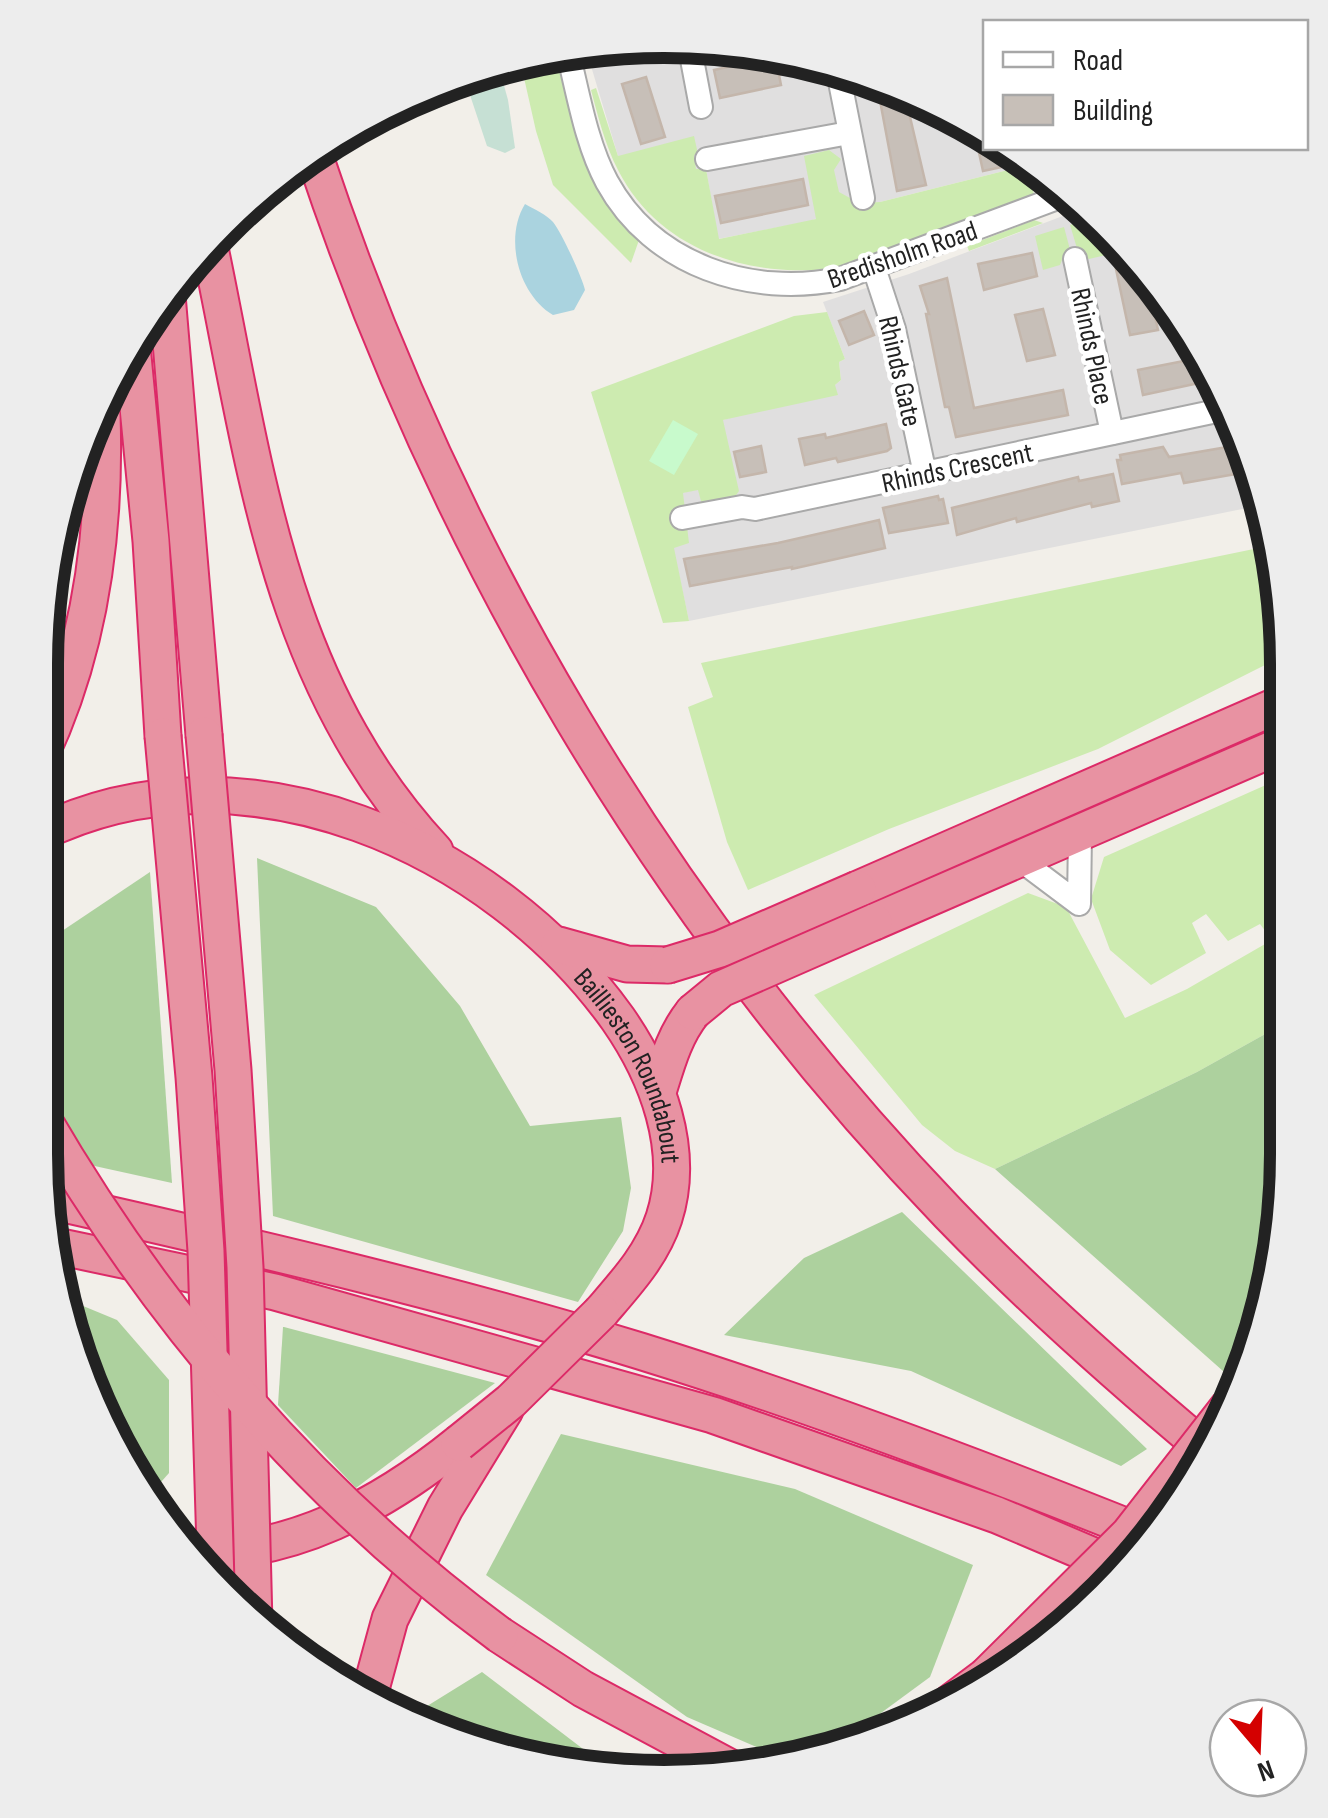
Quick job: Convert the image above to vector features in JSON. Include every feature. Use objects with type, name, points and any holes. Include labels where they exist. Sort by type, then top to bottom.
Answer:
[{"type":"highway","points":[[318,166],[362,292],[421,432],[492,577],[582,738],[690,902],[833,1084],[947,1212],[1110,1370],[1197,1442]]},
{"type":"highway","points":[[212,259],[259,483],[301,636],[350,740],[397,807],[449,866]]},
{"type":"highway","points":[[168,316],[231,1050],[244,1248],[253,1600]]},
{"type":"highway","points":[[134,370],[206,1251],[215,1562]]},
{"type":"highway","points":[[58,712],[68,687],[90,596],[100,520],[102,439]]},
{"type":"highway","points":[[554,943],[615,962],[668,965],[720,949],[1270,708]]},
{"type":"highway","points":[[658,1092],[675,1040],[693,1012],[721,989],[1270,750]]},
{"type":"highway","name":"Baillieston Roundabout","points":[[58,825],[96,809],[136,800],[216,795],[332,815],[393,837],[503,900],[554,943],[621,1024],[648,1067],[665,1116],[670,1175],[664,1219],[635,1273],[466,1451],[330,1525],[274,1542],[206,1551]]},
{"type":"highway","points":[[58,1145],[149,1285],[230,1386],[364,1522],[425,1577],[500,1635],[583,1689],[709,1758]]},
{"type":"highway","points":[[60,1203],[374,1276],[640,1351],[870,1428],[1138,1532]]},
{"type":"highway","points":[[65,1248],[274,1292],[713,1415],[997,1515],[1111,1564]]},
{"type":"highway","points":[[372,1685],[390,1620],[446,1508],[466,1451]]},
{"type":"highway","points":[[1013,1649],[1130,1534],[1187,1461]]},
{"type":"street","points":[[692,59],[701,107]]},
{"type":"street","name":"Bredisholm Road","points":[[576,64],[597,161],[608,185],[630,214],[656,238],[689,261],[721,276],[756,284],[810,285],[874,268],[1054,200]]},
{"type":"street","points":[[840,84],[863,198]]},
{"type":"street","points":[[707,159],[849,133]]},
{"type":"street","name":"Rhinds Place","points":[[1075,259],[1112,433]]},
{"type":"street","name":"Rhinds Gate","points":[[874,268],[894,329],[925,474]]},
{"type":"street","name":"Rhinds Crescent","points":[[682,518],[742,507],[755,509],[1215,411]]},
{"type":"street","points":[[1019,859],[1079,904],[1080,834]]},
{"type":"shaded area","points":[[704,59],[782,69],[859,90],[932,120],[1013,169],[880,202],[859,203],[810,221],[718,239],[706,169],[696,170],[693,155],[698,154],[618,156],[590,62]]},
{"type":"shaded area","points":[[1070,213],[1120,264],[1189,361],[1224,432],[1250,507],[689,621],[673,547],[685,524],[682,493],[699,489],[702,504],[723,420],[835,385],[841,380],[839,362],[845,359],[823,302]]},
{"type":"green space","points":[[558,67],[576,133],[593,177],[639,240],[631,263],[553,185],[523,74]]},
{"type":"green space","points":[[502,79],[515,148],[505,153],[487,146],[468,90]]},
{"type":"green space","points":[[596,88],[618,156],[694,136],[696,169],[706,169],[719,239],[816,219],[804,156],[829,150],[841,159],[834,170],[839,192],[859,203],[880,202],[1013,169],[1031,181],[1034,194],[835,268],[771,269],[740,263],[683,240],[657,221],[636,198],[618,170],[591,90]]},
{"type":"green space","points":[[1034,220],[1043,223],[969,251],[967,246]]},
{"type":"green space","points":[[1079,222],[1104,247],[1106,255],[1089,259],[1079,255],[1070,225]]},
{"type":"green space","points":[[1064,227],[1072,257],[1043,270],[1035,236]]},
{"type":"green space","points":[[827,312],[845,359],[839,362],[841,380],[835,385],[838,395],[723,420],[739,491],[734,498],[702,505],[698,490],[683,493],[689,543],[674,548],[689,621],[663,623],[591,392],[794,316]]},
{"type":"green space","points":[[673,420],[698,434],[674,475],[649,461]]},
{"type":"green space","points":[[1259,548],[1270,663],[1098,749],[889,829],[748,890],[727,842],[688,707],[713,697],[701,663]]},
{"type":"green space","points":[[1270,783],[1270,937],[1260,924],[1228,941],[1206,914],[1192,923],[1206,953],[1151,985],[1110,950],[1091,899],[1104,857]]},
{"type":"green space","points":[[257,858],[376,907],[460,1006],[530,1126],[621,1117],[631,1188],[623,1231],[578,1302],[273,1216]]},
{"type":"green space","points":[[150,872],[172,1183],[58,1158],[58,935]]},
{"type":"green space","points":[[1028,893],[1066,907],[1125,1018],[1187,989],[1270,941],[1270,1031],[1197,1072],[995,1169],[955,1151],[922,1125],[814,995]]},
{"type":"green space","points":[[1270,1031],[1270,1154],[1265,1233],[1250,1311],[1228,1375],[995,1169],[1197,1072]]},
{"type":"green space","points":[[902,1212],[1147,1449],[1121,1466],[911,1371],[724,1335],[804,1258]]},
{"type":"green space","points":[[76,1303],[117,1320],[169,1380],[169,1473],[157,1486],[139,1457],[104,1386]]},
{"type":"green space","points":[[283,1327],[495,1383],[356,1488],[278,1405]]},
{"type":"green space","points":[[561,1434],[795,1489],[973,1565],[930,1677],[862,1727],[767,1751],[687,1717],[486,1575]]},
{"type":"green space","points":[[482,1672],[592,1756],[507,1740],[422,1709]]},
{"type":"water","points":[[525,204],[553,222],[571,255],[585,290],[574,310],[553,315],[541,306],[523,280],[515,249]]},
{"type":"building","points":[[745,63],[794,72],[779,75],[781,85],[720,98],[714,70]]},
{"type":"building","points":[[646,77],[665,137],[641,144],[622,84]]},
{"type":"building","points":[[879,98],[908,109],[926,185],[897,191]]},
{"type":"building","points":[[978,148],[1009,166],[983,171]]},
{"type":"building","points":[[803,179],[808,205],[721,223],[715,196]]},
{"type":"building","points":[[1032,253],[1037,276],[984,290],[978,264]]},
{"type":"building","points":[[1113,257],[1152,305],[1158,330],[1130,335]]},
{"type":"building","points":[[947,278],[974,408],[1063,390],[1068,415],[956,437],[949,407],[945,407],[929,314],[920,286]]},
{"type":"building","points":[[1043,309],[1055,355],[1027,361],[1015,315]]},
{"type":"building","points":[[864,311],[874,335],[849,345],[839,321]]},
{"type":"building","points":[[1188,360],[1199,383],[1143,395],[1138,370]]},
{"type":"building","points":[[886,424],[891,448],[887,451],[805,465],[799,439],[825,434],[826,438]]},
{"type":"building","points":[[761,446],[766,472],[740,477],[734,452]]},
{"type":"building","points":[[1163,447],[1169,457],[1230,447],[1239,473],[1184,483],[1181,473],[1122,484],[1117,460],[1121,460],[1120,455]]},
{"type":"building","points":[[1113,474],[1119,501],[1092,507],[1091,503],[1017,522],[1016,518],[957,535],[952,508],[1078,477],[1079,481]]},
{"type":"building","points":[[938,496],[943,499],[948,523],[889,533],[883,508]]},
{"type":"building","points":[[879,520],[885,548],[690,586],[684,559]]}]
